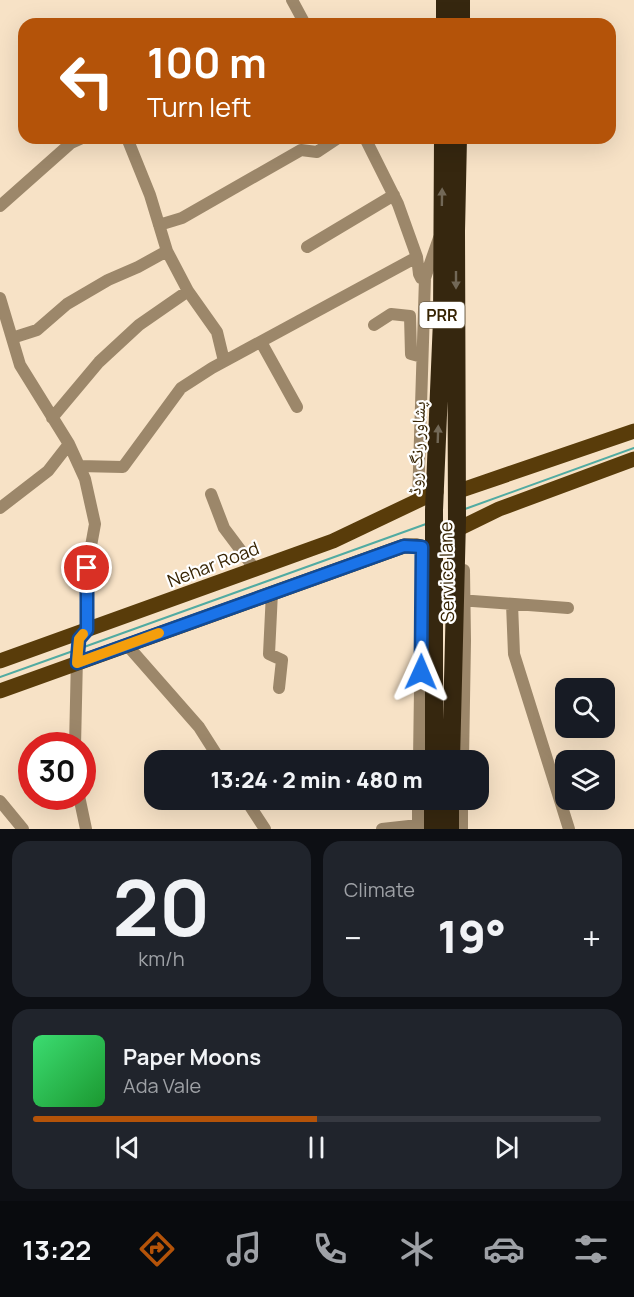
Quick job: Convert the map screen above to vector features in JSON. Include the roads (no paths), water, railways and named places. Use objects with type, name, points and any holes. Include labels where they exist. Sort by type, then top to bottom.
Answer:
[{"type":"highway","points":[[445,0],[445,18]]},
{"type":"highway","points":[[460,18],[461,0]]},
{"type":"highway","name":"پشاور رنگ روڈ","points":[[434,750],[429,548],[442,320],[442,228],[451,144]]},
{"type":"highway","name":"پشاور رنگ روڈ","points":[[451,144],[460,600],[452,750]]},
{"type":"highway","points":[[423,828],[430,810]]},
{"type":"highway","points":[[450,810],[450,829]]},
{"type":"main road","points":[[459,494],[634,431]]},
{"type":"main road","points":[[459,525],[634,459]]},
{"type":"main road","name":"Nehar Road","points":[[0,661],[83,634],[254,568],[431,508]]},
{"type":"main road","points":[[0,691],[77,660],[128,645],[404,546],[429,548]]},
{"type":"street","points":[[292,0],[302,18]]},
{"type":"street","points":[[0,206],[70,144]]},
{"type":"street","points":[[129,144],[150,195],[167,251],[188,291],[217,332],[224,361]]},
{"type":"street","points":[[159,225],[182,218],[301,150],[318,152],[329,144]]},
{"type":"street","points":[[368,144],[394,195],[417,257],[418,274],[425,278]]},
{"type":"street","points":[[307,247],[394,195]]},
{"type":"street","points":[[431,508],[422,357],[425,278],[442,228]]},
{"type":"street","points":[[12,338],[37,330],[67,304],[108,280],[167,251]]},
{"type":"street","points":[[79,466],[123,467],[181,388],[224,361],[417,257]]},
{"type":"street","points":[[52,418],[99,362],[139,325],[188,291]]},
{"type":"street","points":[[1,303],[20,365],[69,444],[85,479],[95,524],[87,568],[83,634],[77,660],[75,732]]},
{"type":"street","points":[[374,325],[391,314],[410,316],[411,354],[422,357]]},
{"type":"street","points":[[261,342],[297,407]]},
{"type":"street","points":[[0,508],[48,471],[69,444]]},
{"type":"street","points":[[211,494],[224,528],[254,568]]},
{"type":"street","points":[[419,750],[429,548]]},
{"type":"street","points":[[272,592],[268,654],[282,660],[279,688]]},
{"type":"street","points":[[460,600],[568,608]]},
{"type":"street","name":"Service lane","points":[[460,600],[463,750]]},
{"type":"street","points":[[512,604],[514,654],[569,829]]},
{"type":"street","points":[[128,645],[199,727],[214,750]]},
{"type":"street","points":[[0,801],[23,829]]},
{"type":"street","points":[[83,810],[87,829]]},
{"type":"street","points":[[253,810],[266,829]]},
{"type":"street","points":[[382,829],[423,828],[420,810]]},
{"type":"street","points":[[462,810],[462,829]]},
{"type":"waterway","points":[[465,509],[634,448]]},
{"type":"waterway","points":[[84,647],[426,524]]},
{"type":"waterway","points":[[0,677],[73,651]]}]
